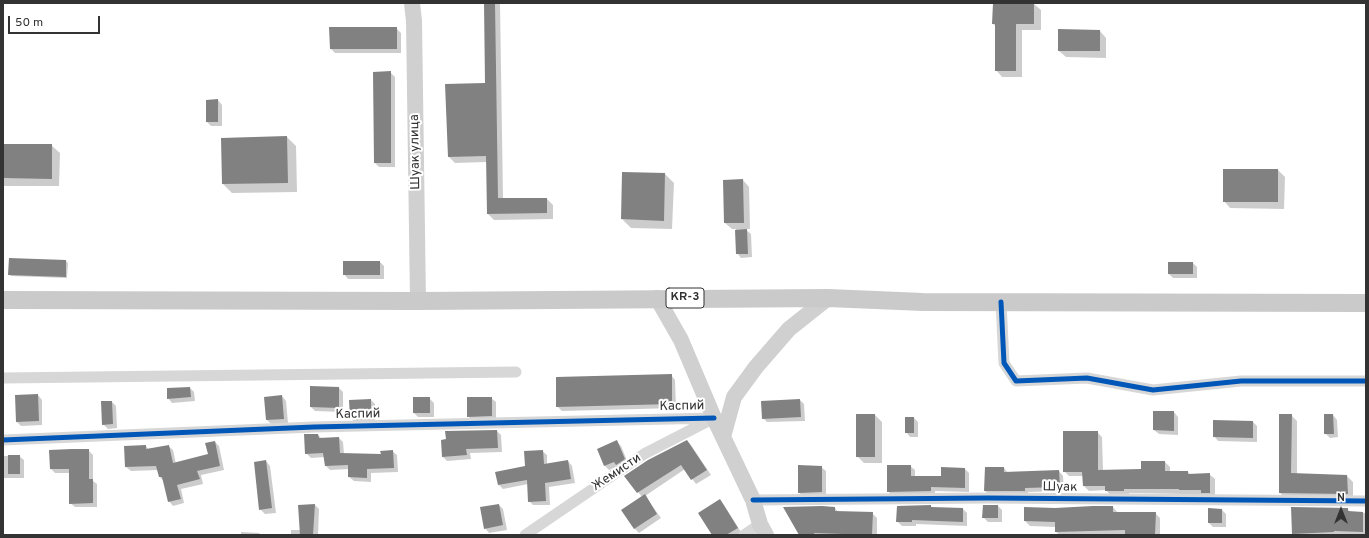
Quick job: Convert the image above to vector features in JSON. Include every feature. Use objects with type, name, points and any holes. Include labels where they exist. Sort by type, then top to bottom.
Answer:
[{"type":"main road","name":"KR-3","points":[[3,300],[418,301],[657,298],[828,298],[923,302],[1366,303]]},
{"type":"street","name":"Шуак улица","points":[[412,3],[414,21],[418,301]]},
{"type":"street","points":[[657,298],[681,340],[714,418],[753,500],[763,530],[744,535]]},
{"type":"street","points":[[723,437],[734,398],[756,367],[789,329],[828,298]]},
{"type":"street","points":[[1001,302],[1004,363],[1016,381],[1087,378],[1153,390],[1241,381],[1366,381]]},
{"type":"street","points":[[3,378],[516,372]]},
{"type":"street","name":"Каспий","points":[[3,440],[314,427],[714,418]]},
{"type":"street","name":"Жемисти","points":[[525,535],[644,454],[714,418]]},
{"type":"street","name":"Шуак","points":[[753,500],[988,498],[1366,502]]},
{"type":"building","points":[[484,3],[495,3],[498,198],[547,198],[547,213],[487,214],[486,156],[448,157],[445,84],[485,83]]},
{"type":"building","points":[[993,3],[1034,3],[1034,24],[1016,24],[1016,71],[995,71],[995,24],[992,24]]},
{"type":"building","points":[[329,27],[397,27],[397,49],[330,49]]},
{"type":"building","points":[[1058,29],[1100,30],[1100,51],[1058,51]]},
{"type":"building","points":[[391,71],[391,163],[374,163],[373,72]]},
{"type":"building","points":[[218,99],[218,122],[206,122],[206,100]]},
{"type":"building","points":[[287,136],[288,183],[222,184],[221,138]]},
{"type":"building","points":[[3,144],[52,144],[52,179],[3,178]]},
{"type":"building","points":[[1223,169],[1278,169],[1278,202],[1223,202]]},
{"type":"building","points":[[622,172],[665,173],[664,221],[621,219]]},
{"type":"building","points":[[743,179],[744,223],[724,223],[723,180]]},
{"type":"building","points":[[747,229],[748,254],[736,254],[735,230]]},
{"type":"building","points":[[9,258],[66,260],[66,277],[8,275]]},
{"type":"building","points":[[343,261],[380,261],[380,275],[343,275]]},
{"type":"building","points":[[1168,262],[1193,262],[1193,274],[1168,274]]},
{"type":"building","points":[[672,374],[672,404],[556,407],[556,377]]},
{"type":"building","points":[[310,386],[339,387],[339,408],[310,407]]},
{"type":"building","points":[[190,387],[191,397],[167,399],[167,388]]},
{"type":"building","points":[[38,394],[39,421],[16,422],[15,395]]},
{"type":"building","points":[[282,395],[284,419],[266,420],[264,397]]},
{"type":"building","points":[[413,397],[430,397],[430,413],[413,413]]},
{"type":"building","points":[[467,397],[492,397],[492,416],[467,417]]},
{"type":"building","points":[[371,399],[371,418],[350,419],[349,400]]},
{"type":"building","points":[[800,399],[801,417],[762,419],[761,401]]},
{"type":"building","points":[[101,401],[112,401],[113,424],[102,425]]},
{"type":"building","points":[[1153,411],[1174,411],[1174,431],[1153,430]]},
{"type":"building","points":[[856,414],[875,414],[875,457],[856,457]]},
{"type":"building","points":[[1279,414],[1292,414],[1291,473],[1347,475],[1348,494],[1279,493]]},
{"type":"building","points":[[1324,414],[1333,414],[1334,434],[1324,434]]},
{"type":"building","points":[[905,417],[914,417],[914,433],[905,433]]},
{"type":"building","points":[[1213,420],[1253,421],[1253,438],[1213,437]]},
{"type":"building","points":[[497,430],[498,448],[466,449],[467,455],[442,457],[441,440],[446,439],[445,431]]},
{"type":"building","points":[[1063,431],[1098,431],[1098,470],[1141,469],[1141,461],[1165,461],[1165,471],[1188,471],[1188,474],[1210,473],[1210,493],[1201,493],[1201,490],[1179,489],[1124,489],[1124,491],[1105,491],[1105,486],[1083,486],[1082,472],[1063,472]]},
{"type":"building","points":[[304,434],[318,434],[319,438],[339,437],[340,453],[381,454],[380,451],[393,450],[394,468],[367,469],[367,478],[348,477],[348,465],[325,466],[323,453],[305,454]]},
{"type":"building","points":[[617,440],[625,459],[616,465],[614,462],[604,466],[597,449]]},
{"type":"building","points":[[687,440],[707,470],[691,480],[681,465],[637,493],[624,476],[648,460]]},
{"type":"building","points":[[215,441],[220,466],[197,471],[200,479],[177,485],[181,499],[168,502],[162,477],[159,477],[156,466],[125,467],[124,446],[146,445],[146,449],[169,445],[173,463],[208,454],[205,443]]},
{"type":"building","points":[[89,449],[89,479],[93,479],[93,503],[69,504],[69,469],[50,469],[49,450]]},
{"type":"building","points":[[543,450],[544,464],[568,460],[571,479],[545,483],[546,501],[528,502],[527,480],[498,485],[495,472],[525,466],[524,451]]},
{"type":"building","points":[[8,455],[20,455],[20,474],[8,474]]},
{"type":"building","points":[[266,460],[272,508],[259,510],[254,462]]},
{"type":"building","points":[[798,465],[822,466],[822,492],[798,493]]},
{"type":"building","points":[[887,465],[911,465],[911,476],[941,476],[941,467],[965,468],[965,488],[931,487],[931,491],[887,492]]},
{"type":"building","points":[[985,467],[1004,467],[1004,472],[1059,470],[1060,487],[1025,488],[1025,491],[984,491]]},
{"type":"building","points":[[645,494],[657,514],[634,529],[621,510]]},
{"type":"building","points":[[720,499],[738,528],[726,535],[712,535],[698,513]]},
{"type":"building","points":[[315,504],[313,535],[300,535],[298,505]]},
{"type":"building","points":[[499,504],[503,525],[484,529],[480,507]]},
{"type":"building","points":[[931,505],[931,507],[963,508],[963,522],[912,520],[912,522],[896,522],[897,506]]},
{"type":"building","points":[[983,505],[998,505],[998,518],[982,518]]},
{"type":"building","points":[[1113,506],[1113,512],[1156,512],[1155,535],[1125,535],[1125,530],[1055,532],[1055,522],[1024,521],[1024,507],[1055,508]]},
{"type":"building","points":[[783,507],[835,507],[835,511],[873,512],[872,535],[814,533],[815,535],[799,535]]},
{"type":"building","points":[[1291,507],[1348,508],[1348,511],[1363,512],[1363,532],[1334,531],[1292,534]]},
{"type":"building","points":[[1208,508],[1222,509],[1222,523],[1208,523]]},
{"type":"cycle path","points":[[1001,302],[1004,363],[1016,381],[1087,378],[1153,390],[1241,381],[1366,381]]},
{"type":"cycle path","points":[[3,440],[314,427],[714,418]]},
{"type":"cycle path","points":[[753,500],[988,498],[1366,501]]}]
